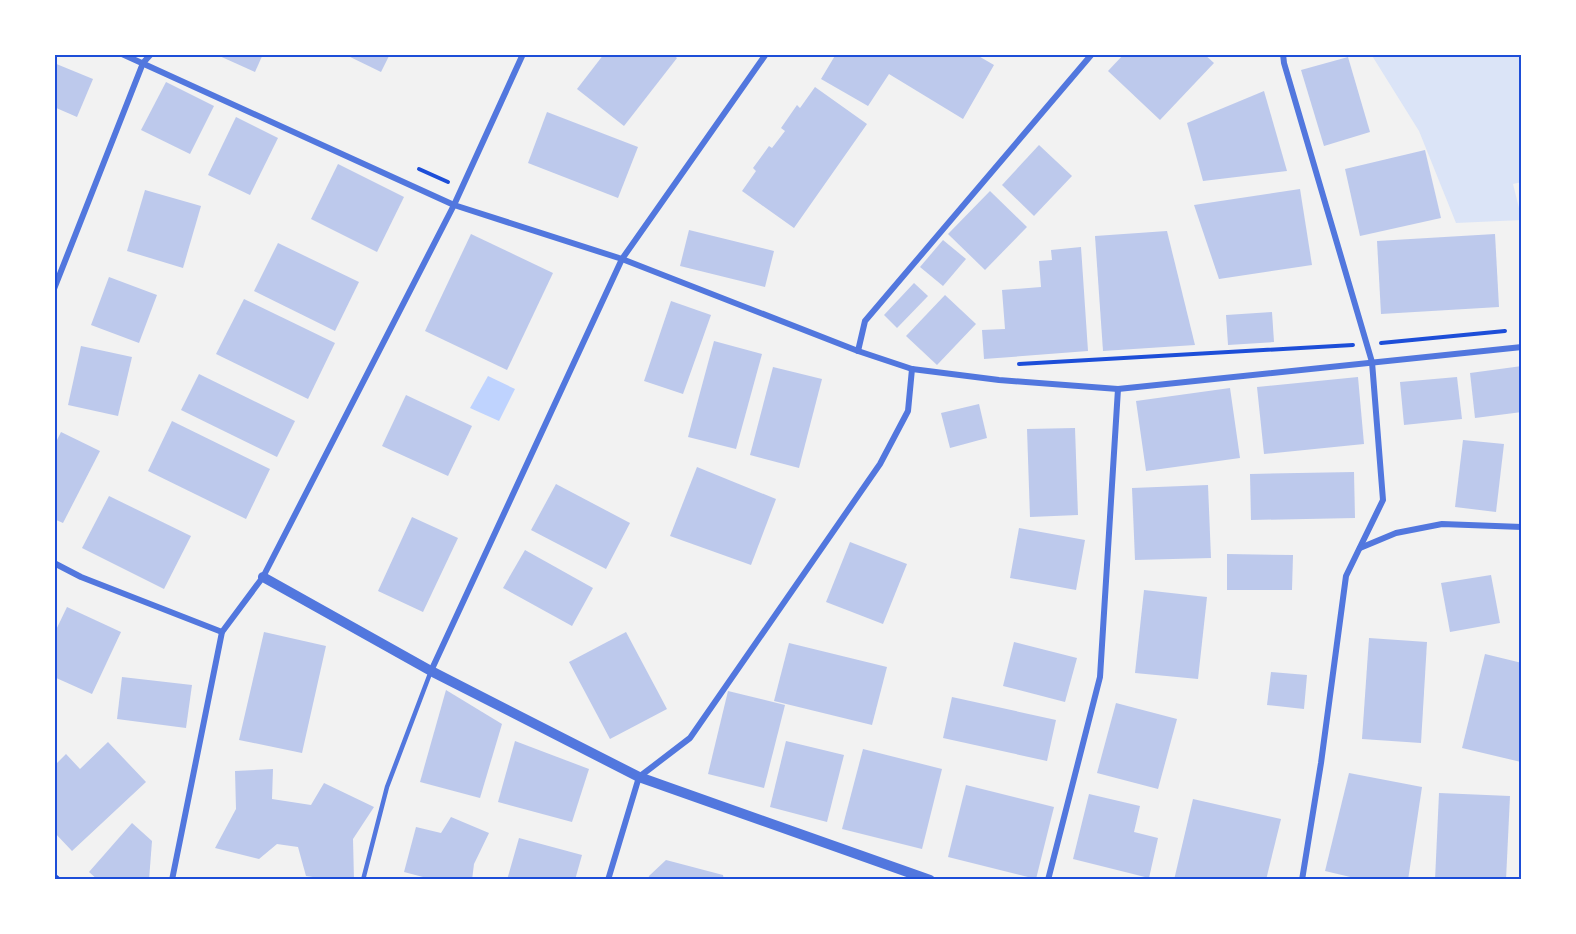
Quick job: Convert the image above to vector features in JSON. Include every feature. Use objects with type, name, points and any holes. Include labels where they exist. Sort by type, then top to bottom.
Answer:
[{"type":"street","points":[[122,54],[454,205],[622,259],[858,351],[912,369],[999,380],[1118,389],[1522,347]]},
{"type":"street","points":[[54,289],[143,63],[151,54]]},
{"type":"street","points":[[171,880],[222,632],[263,577],[454,205],[523,54]]},
{"type":"street","points":[[431,671],[622,259],[766,54]]},
{"type":"street","points":[[858,351],[865,321],[1092,54]]},
{"type":"street","points":[[1283,54],[1372,362],[1383,500],[1346,576],[1321,763],[1302,880]]},
{"type":"street","points":[[608,880],[639,777],[690,738],[880,464],[908,411],[912,369]]},
{"type":"street","points":[[1048,880],[1100,677],[1118,389]]},
{"type":"street","points":[[1360,548],[1396,533],[1442,524],[1522,527]]},
{"type":"street","points":[[54,563],[81,577],[222,632]]},
{"type":"street","points":[[263,577],[431,671],[639,777],[930,880]]},
{"type":"lane","points":[[363,880],[387,787],[431,671]]},
{"type":"path","points":[[418,169],[462,188]]},
{"type":"path","points":[[1011,364],[1367,344],[1510,330]]},
{"type":"path","points":[[54,875],[60,880]]},
{"type":"shaded area","points":[[1371,54],[1522,54],[1522,182],[1513,184],[1522,220],[1456,223],[1419,131]]},
{"type":"water","points":[[488,376],[515,389],[499,421],[470,408]]},
{"type":"building","points":[[215,54],[263,54],[255,72]]},
{"type":"building","points":[[344,54],[390,54],[381,72]]},
{"type":"building","points":[[604,54],[672,54],[677,58],[624,126],[577,89]]},
{"type":"building","points":[[836,54],[975,54],[994,65],[963,119],[889,74],[868,106],[821,79]]},
{"type":"building","points":[[1124,54],[1204,54],[1214,63],[1160,120],[1108,71]]},
{"type":"building","points":[[1348,57],[1370,132],[1324,146],[1301,70]]},
{"type":"building","points":[[54,63],[93,79],[77,117],[54,107]]},
{"type":"building","points":[[166,82],[214,106],[190,154],[141,130]]},
{"type":"building","points":[[815,87],[867,124],[794,228],[742,191],[756,171],[753,168],[769,146],[772,148],[785,131],[781,128],[797,105],[800,108]]},
{"type":"building","points":[[1264,91],[1287,171],[1203,181],[1187,123]]},
{"type":"building","points":[[547,112],[638,147],[618,198],[528,163]]},
{"type":"building","points":[[236,117],[278,138],[250,195],[208,175]]},
{"type":"building","points":[[1039,145],[1072,176],[1034,216],[1002,185]]},
{"type":"building","points":[[1425,150],[1441,218],[1360,236],[1345,169]]},
{"type":"building","points":[[338,164],[404,197],[377,252],[311,219]]},
{"type":"building","points":[[1300,189],[1312,265],[1219,279],[1194,205]]},
{"type":"building","points":[[145,190],[201,206],[183,268],[127,251]]},
{"type":"building","points":[[990,191],[1027,227],[985,270],[948,234]]},
{"type":"building","points":[[689,230],[774,251],[765,287],[680,266]]},
{"type":"building","points":[[1167,231],[1195,345],[1103,351],[1095,236]]},
{"type":"building","points":[[471,234],[553,273],[507,370],[425,331]]},
{"type":"building","points":[[1495,234],[1499,307],[1381,314],[1377,241]]},
{"type":"building","points":[[943,240],[966,259],[943,286],[920,267]]},
{"type":"building","points":[[278,243],[359,282],[335,331],[254,291]]},
{"type":"building","points":[[1081,247],[1088,351],[984,359],[982,330],[1005,329],[1002,290],[1041,287],[1039,261],[1052,260],[1051,250]]},
{"type":"building","points":[[109,277],[157,295],[139,343],[91,325]]},
{"type":"building","points":[[914,283],[928,296],[897,328],[884,315]]},
{"type":"building","points":[[945,295],[976,324],[937,365],[906,336]]},
{"type":"building","points":[[244,299],[335,343],[308,399],[216,354]]},
{"type":"building","points":[[671,301],[711,315],[683,394],[644,381]]},
{"type":"building","points":[[1272,312],[1274,342],[1228,345],[1226,315]]},
{"type":"building","points":[[714,341],[762,354],[736,449],[688,437]]},
{"type":"building","points":[[81,346],[132,357],[118,416],[68,405]]},
{"type":"building","points":[[1522,366],[1522,412],[1475,418],[1470,373]]},
{"type":"building","points":[[773,367],[822,379],[799,468],[750,455]]},
{"type":"building","points":[[199,374],[295,421],[277,457],[181,410]]},
{"type":"building","points":[[1358,377],[1364,444],[1264,454],[1257,387]]},
{"type":"building","points":[[1457,377],[1462,419],[1404,425],[1400,382]]},
{"type":"building","points":[[1230,388],[1240,458],[1146,471],[1136,401]]},
{"type":"building","points":[[406,395],[472,426],[448,476],[382,446]]},
{"type":"building","points":[[979,404],[987,438],[950,448],[941,413]]},
{"type":"building","points":[[172,421],[270,469],[246,519],[148,471]]},
{"type":"building","points":[[1075,428],[1078,515],[1030,517],[1027,429]]},
{"type":"building","points":[[61,432],[100,451],[63,523],[54,519],[54,446]]},
{"type":"building","points":[[1463,440],[1504,444],[1496,512],[1455,507]]},
{"type":"building","points":[[697,467],[776,499],[751,565],[670,536]]},
{"type":"building","points":[[1354,472],[1355,518],[1251,520],[1250,474]]},
{"type":"building","points":[[556,484],[630,523],[606,569],[531,530]]},
{"type":"building","points":[[1208,485],[1211,558],[1135,560],[1132,488]]},
{"type":"building","points":[[109,496],[191,536],[164,589],[82,548]]},
{"type":"building","points":[[412,517],[458,538],[423,612],[378,591]]},
{"type":"building","points":[[1019,528],[1085,540],[1076,590],[1010,578]]},
{"type":"building","points":[[850,542],[907,564],[883,624],[826,602]]},
{"type":"building","points":[[525,550],[593,588],[572,626],[503,588]]},
{"type":"building","points":[[1227,554],[1293,555],[1292,590],[1227,590]]},
{"type":"building","points":[[1491,575],[1500,623],[1450,632],[1441,583]]},
{"type":"building","points":[[1144,590],[1207,597],[1198,679],[1135,673]]},
{"type":"building","points":[[67,607],[121,632],[92,694],[54,677],[54,634]]},
{"type":"building","points":[[264,632],[326,646],[302,753],[239,740]]},
{"type":"building","points":[[626,632],[667,709],[610,739],[569,662]]},
{"type":"building","points":[[1369,638],[1427,642],[1421,743],[1362,739]]},
{"type":"building","points":[[1014,642],[1077,658],[1065,702],[1003,686]]},
{"type":"building","points":[[789,643],[887,667],[872,725],[774,701]]},
{"type":"building","points":[[1485,654],[1522,663],[1521,762],[1462,748]]},
{"type":"building","points":[[1271,672],[1307,675],[1304,709],[1267,705]]},
{"type":"building","points":[[122,677],[192,685],[186,728],[117,719]]},
{"type":"building","points":[[446,690],[502,724],[480,798],[420,782]]},
{"type":"building","points":[[728,691],[785,705],[764,788],[708,774]]},
{"type":"building","points":[[952,697],[1056,720],[1047,761],[943,738]]},
{"type":"building","points":[[1116,703],[1177,719],[1158,789],[1097,773]]},
{"type":"building","points":[[515,741],[589,769],[572,822],[498,802]]},
{"type":"building","points":[[786,741],[844,755],[827,822],[770,807]]},
{"type":"building","points":[[108,742],[146,782],[72,851],[54,832],[54,766],[66,754],[80,769]]},
{"type":"building","points":[[863,749],[942,769],[922,849],[842,829]]},
{"type":"building","points":[[273,769],[272,799],[311,805],[324,783],[374,807],[353,839],[354,880],[306,876],[298,847],[277,844],[259,859],[215,848],[236,809],[235,771]]},
{"type":"building","points":[[1349,773],[1422,787],[1408,880],[1363,880],[1325,871]]},
{"type":"building","points":[[966,785],[1054,807],[1036,879],[948,857]]},
{"type":"building","points":[[1439,793],[1510,796],[1506,880],[1435,880]]},
{"type":"building","points":[[1089,794],[1140,806],[1134,832],[1158,838],[1149,878],[1073,859]]},
{"type":"building","points":[[1193,799],[1281,819],[1266,880],[1174,880]]},
{"type":"building","points":[[451,817],[489,833],[474,864],[472,880],[423,880],[423,877],[404,872],[416,827],[441,833]]},
{"type":"building","points":[[132,823],[152,841],[149,880],[98,880],[89,872]]},
{"type":"building","points":[[519,838],[582,855],[575,880],[507,880]]},
{"type":"building","points":[[666,860],[723,875],[724,880],[648,880],[649,876]]}]
